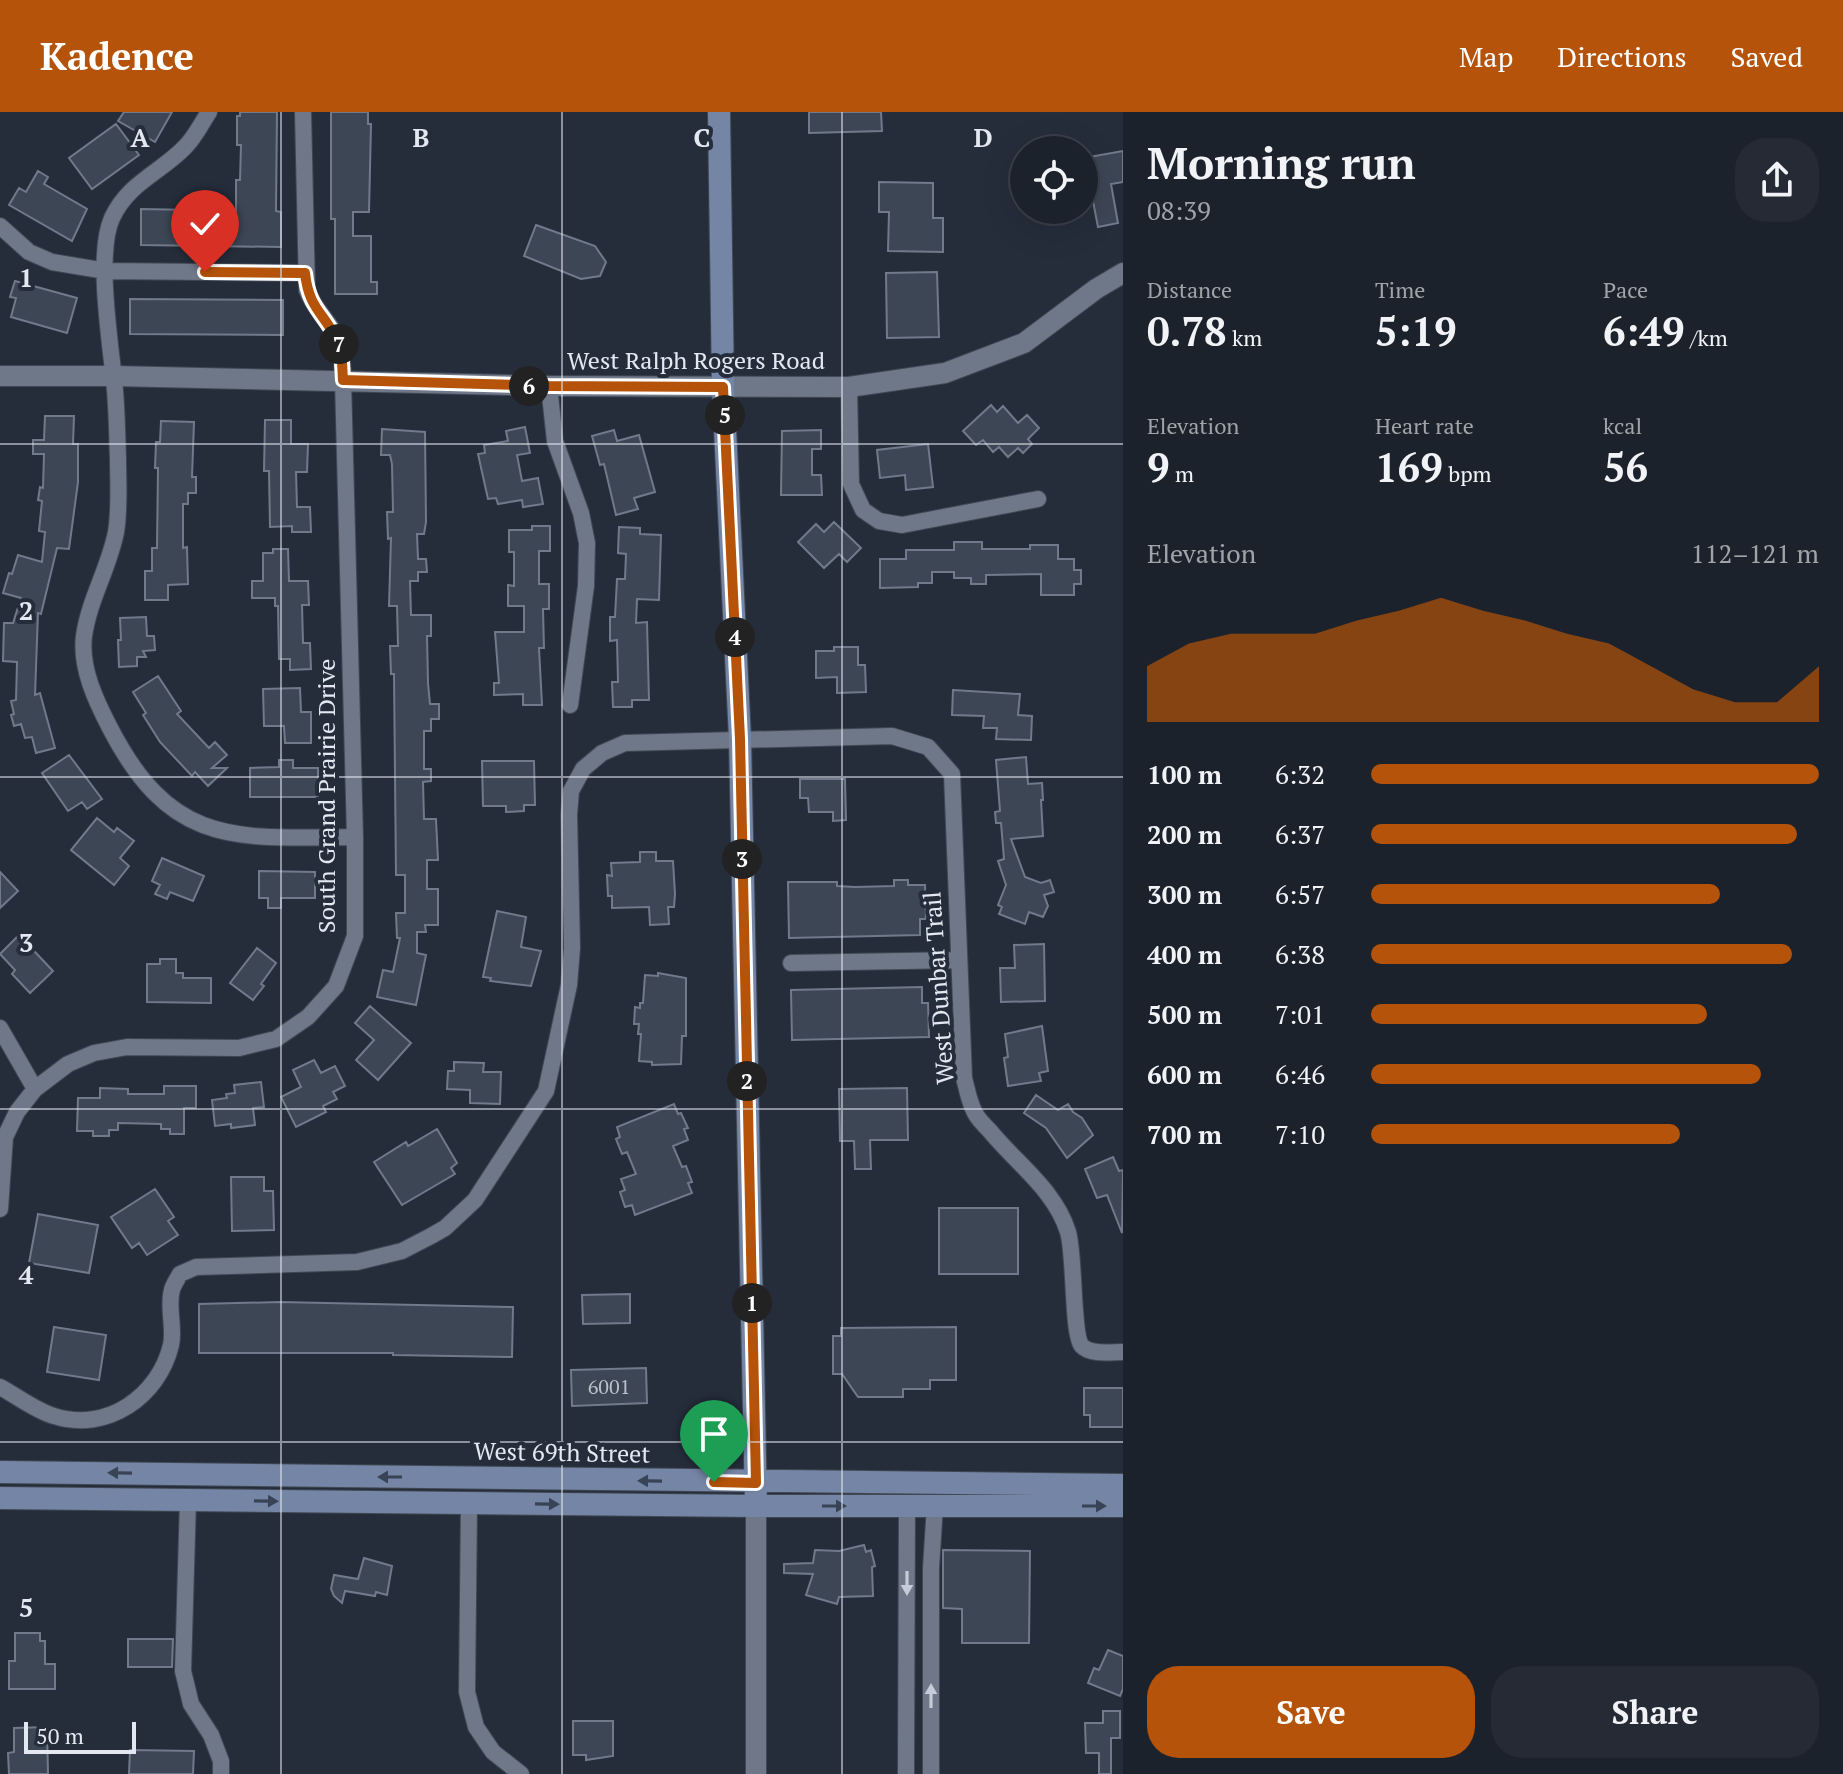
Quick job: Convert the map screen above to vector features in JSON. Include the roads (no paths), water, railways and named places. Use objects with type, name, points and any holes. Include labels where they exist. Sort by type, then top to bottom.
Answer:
[{"type":"main road","points":[[719,112],[723,387],[740,739],[756,1506]]},
{"type":"main road","name":"West 69th Street","points":[[0,1472],[1123,1485]]},
{"type":"main road","points":[[187,1474],[188,1500]]},
{"type":"main road","points":[[0,1498],[469,1504],[1123,1506]]},
{"type":"street","points":[[209,112],[184,148],[139,181],[123,197],[106,238],[106,313],[114,376],[118,517],[84,636],[83,657],[100,709],[121,749],[148,786],[177,813],[225,834],[355,837]]},
{"type":"street","name":"South Grand Prairie Drive","points":[[0,1209],[5,1137],[17,1112],[35,1089],[68,1064],[94,1053],[127,1047],[239,1048],[276,1039],[308,1017],[336,986],[355,936],[343,380],[340,345],[312,305],[307,290],[303,112]]},
{"type":"street","points":[[0,226],[29,252],[75,267],[106,271],[305,273]]},
{"type":"street","name":"West Ralph Rogers Road","points":[[0,376],[549,386],[849,387],[945,373],[1024,343],[1096,289],[1123,273]]},
{"type":"street","points":[[549,386],[555,441],[581,513],[587,543],[586,586],[570,705]]},
{"type":"street","points":[[849,387],[851,484],[863,510],[879,521],[902,525],[1038,499]]},
{"type":"street","name":"West Dunbar Trail","points":[[0,1387],[54,1416],[90,1420],[116,1413],[140,1399],[160,1371],[171,1344],[171,1290],[180,1274],[196,1267],[357,1262],[402,1251],[445,1228],[475,1200],[546,1091],[569,985],[572,948],[569,815],[571,791],[583,769],[602,753],[625,743],[740,739],[892,736],[928,747],[952,774],[964,1078],[975,1113],[1054,1202],[1068,1231],[1074,1266],[1075,1330],[1081,1345],[1089,1350],[1123,1352]]},
{"type":"street","points":[[791,963],[959,960]]},
{"type":"street","points":[[0,1028],[35,1089]]},
{"type":"street","points":[[188,1500],[183,1671],[191,1704],[211,1735],[221,1761],[221,1774]]},
{"type":"street","points":[[469,1504],[467,1692],[476,1727],[493,1752],[521,1774]]},
{"type":"street","points":[[906,1774],[907,1505]]},
{"type":"street","points":[[931,1774],[931,1568],[935,1505]]},
{"type":"street","points":[[756,1506],[756,1774]]}]
